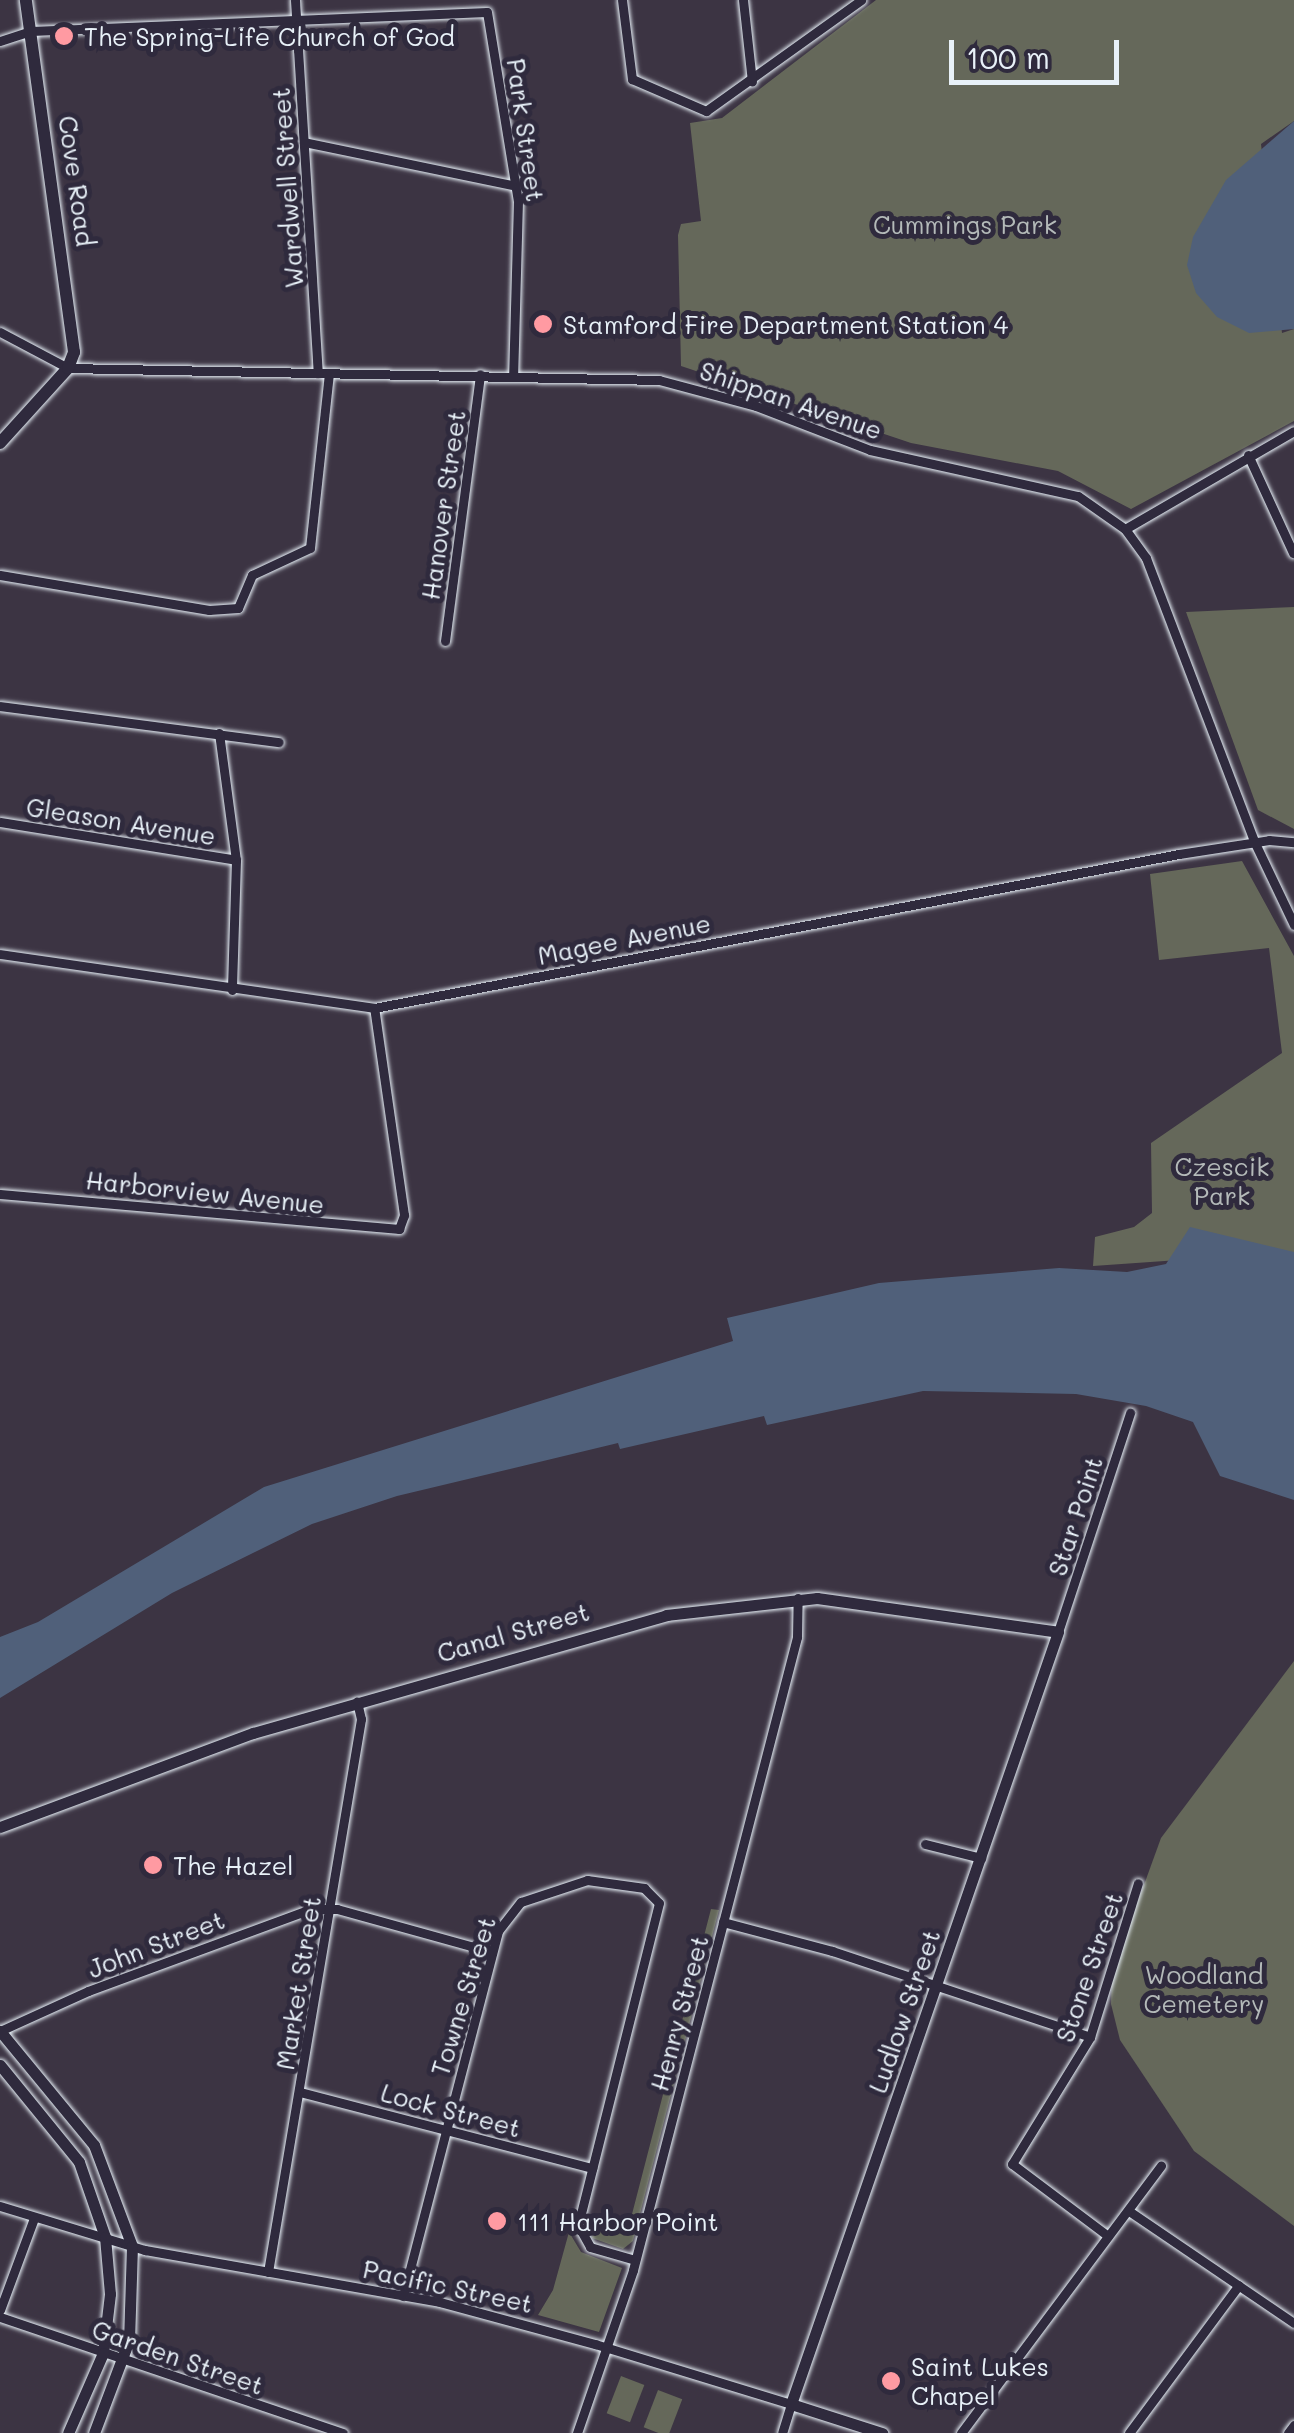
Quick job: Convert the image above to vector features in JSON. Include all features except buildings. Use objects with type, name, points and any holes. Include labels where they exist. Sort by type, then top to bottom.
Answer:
[{"type":"main road","name":"Cove Road","points":[[26,0],[74,325],[68,368]]},
{"type":"main road","points":[[0,442],[68,368]]},
{"type":"street","name":"Wardwell Street","points":[[0,576],[209,610],[238,608],[252,575],[310,548],[323,373],[294,0]]},
{"type":"street","points":[[622,0],[628,68],[636,83],[706,111],[752,82],[861,0]]},
{"type":"street","points":[[743,0],[752,82]]},
{"type":"street","name":"Park Street","points":[[296,19],[487,12],[512,186],[518,201],[513,375]]},
{"type":"street","points":[[0,41],[31,32],[296,19]]},
{"type":"street","points":[[304,142],[512,186]]},
{"type":"street","name":"Shippan Avenue","points":[[0,332],[68,368],[480,374],[683,384],[870,450],[1064,491],[1125,529],[1166,600],[1254,842],[1294,925]]},
{"type":"street","name":"Hanover Street","points":[[444,641],[480,374]]},
{"type":"street","points":[[1125,529],[1294,431]]},
{"type":"street","points":[[1248,455],[1293,554]]},
{"type":"street","points":[[0,706],[279,742]]},
{"type":"street","points":[[219,734],[236,860],[232,990]]},
{"type":"street","name":"Gleason Avenue","points":[[0,822],[236,860]]},
{"type":"street","points":[[1254,842],[1294,842]]},
{"type":"street","name":"Magee Avenue","points":[[0,954],[374,1008],[1254,842]]},
{"type":"street","name":"Harborview Avenue","points":[[0,1194],[216,1208],[372,1230],[404,1226],[374,1008]]},
{"type":"street","name":"Star Point","points":[[1058,1632],[1130,1414]]},
{"type":"street","name":"Canal Street","points":[[0,1827],[357,1701],[641,1620],[798,1598],[1058,1632]]},
{"type":"street","name":"Henry Street","points":[[578,2433],[610,2349],[635,2260],[797,1637],[798,1598]]},
{"type":"street","name":"Ludlow Street","points":[[792,2404],[1058,1632]]},
{"type":"street","name":"Market Street","points":[[268,2272],[361,1719],[357,1701]]},
{"type":"street","points":[[926,1844],[981,1858]]},
{"type":"street","name":"Towne Street","points":[[403,2296],[492,1952],[511,1909],[586,1880],[644,1888],[660,1903],[579,2232],[590,2247],[635,2260]]},
{"type":"street","name":"Stone Street","points":[[1108,2236],[1012,2164],[1090,2036],[1138,1883]]},
{"type":"street","points":[[330,1908],[492,1952]]},
{"type":"street","name":"John Street","points":[[0,2031],[304,1910],[330,1908]]},
{"type":"street","points":[[723,1922],[936,1985],[1090,2036]]},
{"type":"street","points":[[0,2031],[94,2145],[132,2246],[133,2312],[124,2360],[94,2433]]},
{"type":"street","points":[[0,2064],[79,2162],[105,2238],[110,2294],[103,2353],[68,2433]]},
{"type":"street","name":"Lock Street","points":[[300,2092],[592,2168]]},
{"type":"street","points":[[961,2433],[1161,2166]]},
{"type":"street","name":"Pacific Street","points":[[0,2206],[132,2246],[403,2296],[610,2349],[882,2433]]},
{"type":"street","points":[[1129,2211],[1294,2322]]},
{"type":"street","points":[[0,2313],[34,2218]]},
{"type":"street","points":[[1129,2433],[1238,2285]]},
{"type":"street","name":"Garden Street","points":[[0,2313],[103,2353],[343,2433]]},
{"type":"street","points":[[782,2433],[792,2404]]},
{"type":"street","points":[[1288,2433],[1294,2425]]},
{"type":"green space","name":"Cummings Park","points":[[876,0],[1294,0],[1294,121],[1261,144],[1282,333],[1294,329],[1294,421],[1131,509],[1058,471],[911,443],[681,366],[678,235],[681,224],[701,221],[690,123],[722,118]]},
{"type":"green space","points":[[1294,607],[1294,829],[1258,810],[1186,612]]},
{"type":"green space","name":"Czescik Park","points":[[1242,861],[1294,956],[1294,1252],[1093,1266],[1095,1237],[1134,1227],[1152,1213],[1151,1143],[1282,1053],[1269,948],[1159,960],[1150,874]]},
{"type":"green space","name":"Woodland Cemetery","points":[[1294,1661],[1294,2226],[1194,2151],[1120,2040],[1111,2004],[1112,1973],[1161,1838]]},
{"type":"green space","points":[[711,1909],[719,1910],[633,2241],[623,2249],[592,2238],[594,2230],[597,2221],[617,2225],[631,2218]]},
{"type":"green space","points":[[569,2232],[581,2252],[622,2268],[599,2332],[538,2315],[553,2290]]},
{"type":"green space","points":[[621,2376],[644,2385],[630,2422],[607,2413]]},
{"type":"green space","points":[[658,2390],[682,2399],[669,2433],[644,2427]]},
{"type":"water","points":[[1294,121],[1294,329],[1249,333],[1217,317],[1196,293],[1187,265],[1193,237],[1226,180]]},
{"type":"water","points":[[1190,1227],[1294,1252],[1294,1500],[1220,1476],[1193,1422],[1146,1406],[1076,1394],[923,1391],[767,1425],[764,1416],[620,1449],[618,1443],[397,1496],[312,1524],[172,1593],[0,1698],[0,1637],[38,1622],[264,1487],[733,1341],[727,1318],[879,1283],[1059,1268],[1127,1272],[1166,1264]]},
{"type":"place","name":"The Spring-Life Church of God","points":[[64,36]]},
{"type":"place","name":"Stamford Fire Department Station 4","points":[[543,324]]},
{"type":"place","name":"The Hazel","points":[[153,1865]]},
{"type":"place","name":"111 Harbor Point","points":[[497,2221]]},
{"type":"place","name":"Saint Lukes Chapel","points":[[891,2381]]}]
